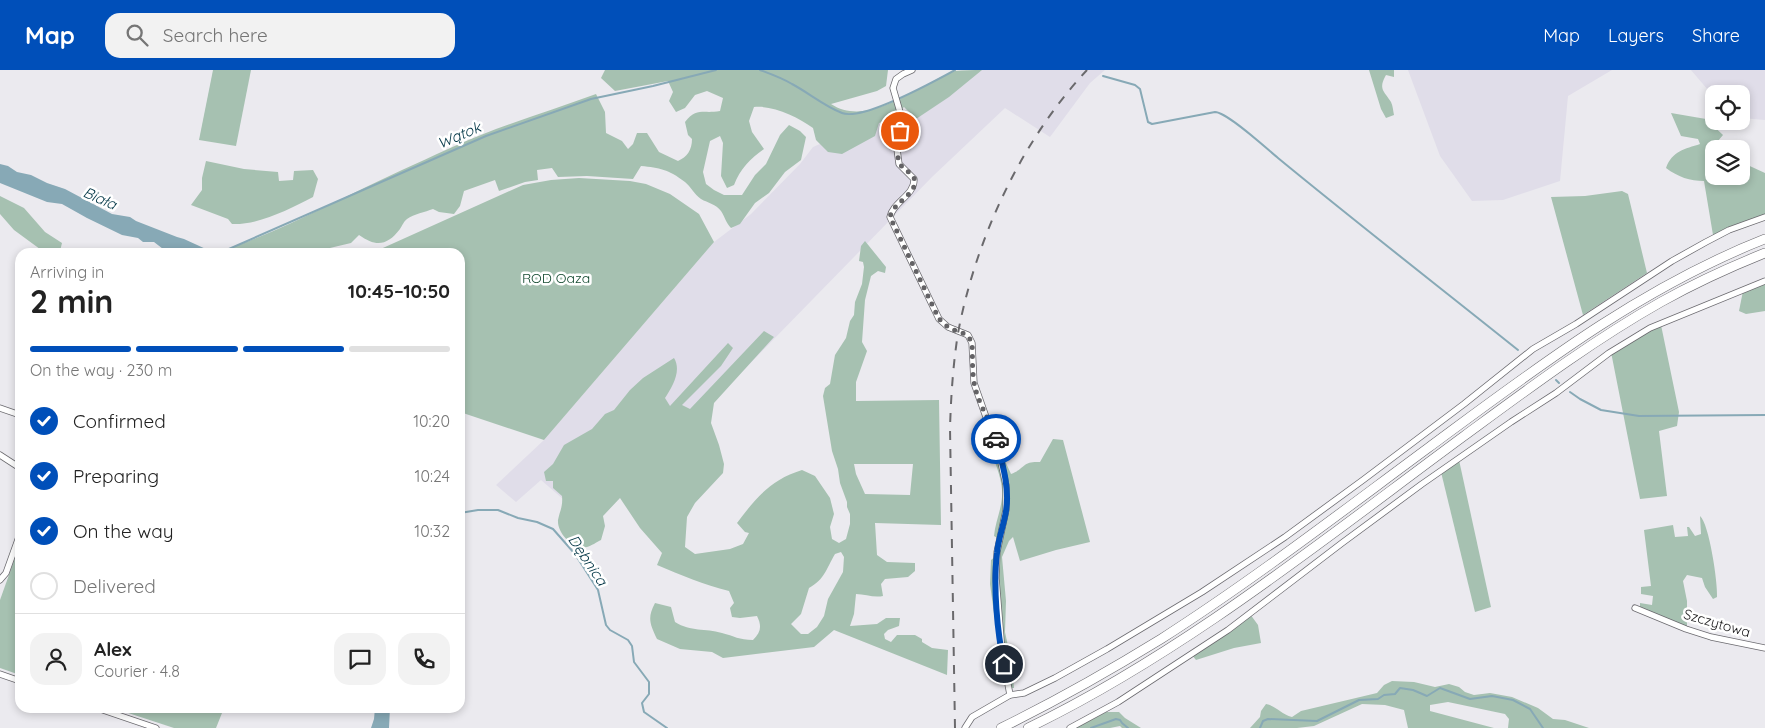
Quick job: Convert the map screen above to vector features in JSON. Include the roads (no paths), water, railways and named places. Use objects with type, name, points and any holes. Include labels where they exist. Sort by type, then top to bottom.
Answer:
[{"type":"main road","points":[[1001,728],[1118,665],[1205,609],[1304,540],[1576,340],[1642,299],[1717,260],[1765,239]]},
{"type":"main road","points":[[1028,728],[1122,676],[1212,619],[1538,382],[1607,335],[1677,293],[1765,253]]},
{"type":"street","points":[[912,70],[896,79],[894,88],[900,112],[900,131],[897,148],[899,164],[914,179],[915,183],[912,189],[892,210],[890,217],[939,319],[948,327],[968,335],[972,343],[974,383],[986,417],[994,431],[1002,462],[1006,485],[1006,510],[997,552],[996,587],[1002,652],[1010,695]]},
{"type":"street","points":[[965,728],[972,716],[1010,695],[1024,693],[1055,678],[1107,650],[1202,592],[1285,537],[1456,410],[1532,348],[1576,324],[1698,246],[1729,230],[1765,216]]},
{"type":"street","points":[[1070,728],[1118,702],[1202,648],[1422,484],[1556,392],[1616,348],[1650,328],[1765,281]]},
{"type":"street","points":[[0,408],[15,413]]},
{"type":"street","points":[[0,455],[15,465]]},
{"type":"street","points":[[0,580],[6,573],[15,548]]},
{"type":"street","name":"Szczytowa","points":[[1636,608],[1686,630],[1765,648]]},
{"type":"street","points":[[0,674],[15,679]]},
{"type":"street","points":[[112,713],[156,728]]},
{"type":"water","points":[[0,164],[65,189],[112,214],[130,217],[204,248],[162,248],[154,242],[143,242],[138,238],[122,235],[62,204],[47,202],[0,183]]},
{"type":"water","points":[[375,713],[390,713],[389,728],[371,728]]},
{"type":"waterway","name":"Wątok","points":[[231,248],[486,136],[591,99],[716,70]]},
{"type":"waterway","name":"Wątok","points":[[760,70],[788,82],[835,110],[852,114],[898,99],[955,70]]},
{"type":"waterway","points":[[1103,76],[1135,85],[1140,89],[1148,122],[1152,124],[1215,112],[1228,118],[1518,350]]},
{"type":"waterway","points":[[1556,380],[1559,383]]},
{"type":"waterway","points":[[1570,392],[1601,410],[1639,416],[1765,415]]},
{"type":"waterway","name":"Dębnica","points":[[465,512],[498,510],[553,529],[575,554],[598,590],[606,625],[610,630],[628,640],[632,646],[634,662],[649,682],[649,694],[642,703],[644,712],[667,728]]},
{"type":"waterway","name":"Dębnica","points":[[1260,728],[1263,721],[1268,719],[1317,721],[1359,700],[1378,699],[1384,695],[1395,694],[1400,688],[1413,690],[1427,696],[1440,688],[1470,699],[1492,696],[1513,700],[1530,709],[1543,728]]},
{"type":"waterway","name":"Dębnica","points":[[1091,728],[1116,719],[1120,720],[1128,728]]},
{"type":"railway","points":[[955,728],[950,428],[952,381],[958,333],[976,262],[1004,192],[1042,128],[1063,98],[1087,70]]},
{"type":"water label","name":"Biała","points":[[100,198]]},
{"type":"park label","name":"ROD Oaza","points":[[556,278]]}]
